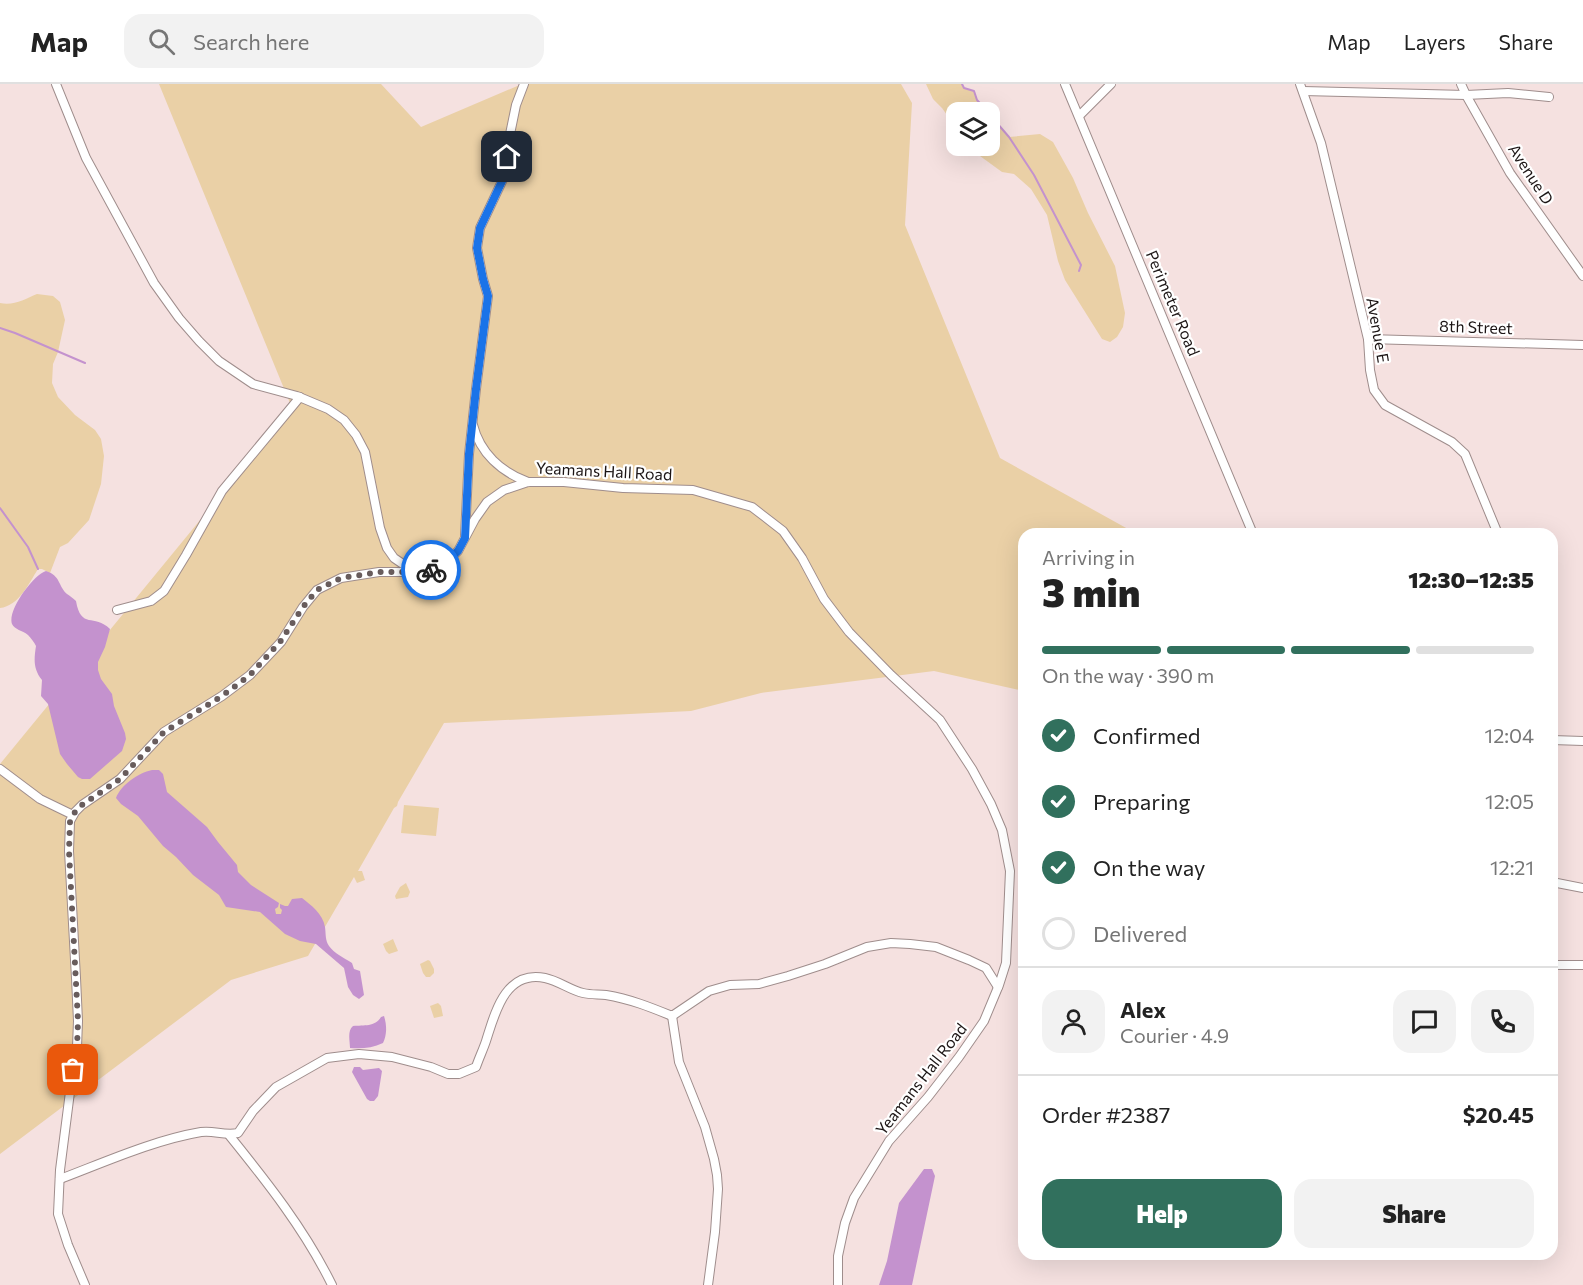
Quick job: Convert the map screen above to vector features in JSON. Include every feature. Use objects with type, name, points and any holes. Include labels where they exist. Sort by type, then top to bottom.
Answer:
[{"type":"street","points":[[56,84],[86,158],[154,283],[178,318],[219,361],[253,384],[300,398],[344,420],[356,435],[365,452],[380,528],[387,548],[394,558],[413,572]]},
{"type":"street","points":[[465,538],[472,421],[488,296],[477,248],[480,228],[505,175],[516,105],[524,84]]},
{"type":"street","name":"Perimeter Road","points":[[1065,84],[1250,528]]},
{"type":"street","points":[[1078,116],[1111,84]]},
{"type":"street","name":"Avenue D","points":[[1461,84],[1510,173],[1583,276]]},
{"type":"street","points":[[1301,88],[1466,95],[1508,93],[1549,97]]},
{"type":"street","name":"Avenue E","points":[[1301,88],[1321,143],[1368,339],[1374,390],[1384,405],[1452,442],[1465,454],[1496,528]]},
{"type":"street","name":"8th Street","points":[[1368,339],[1583,345]]},
{"type":"street","points":[[117,610],[151,601],[164,591],[222,491],[300,398]]},
{"type":"street","points":[[472,421],[489,457],[514,477],[528,482]]},
{"type":"street","name":"Yeamans Hall Road","points":[[73,815],[82,805],[120,779],[164,732],[222,696],[250,675],[280,642],[317,590],[341,578],[380,572],[438,569],[458,551],[474,519],[488,502],[504,490],[528,482],[564,482],[623,488],[693,489],[752,507],[783,531],[802,558],[824,599],[849,632],[940,720],[991,804],[1002,830],[1010,871],[1006,963],[984,1021],[928,1097],[889,1141],[854,1198],[844,1223],[838,1256],[838,1285]]},
{"type":"street","points":[[1558,740],[1583,741]]},
{"type":"street","points":[[0,769],[40,799],[73,815],[70,822],[69,851],[78,1021],[58,1214],[85,1285]]},
{"type":"street","points":[[1558,883],[1583,888]]},
{"type":"street","points":[[672,1016],[709,991],[730,985],[759,984],[825,964],[867,947],[891,944],[936,947],[969,960],[986,968],[998,987]]},
{"type":"street","points":[[1558,965],[1583,965]]},
{"type":"street","points":[[60,1179],[176,1137],[205,1131],[229,1135],[238,1133],[253,1111],[276,1087],[327,1058],[359,1054],[392,1057],[448,1074],[459,1074],[476,1067],[501,999],[512,986],[521,980],[543,977],[582,993],[642,1003],[672,1016]]},
{"type":"street","points":[[672,1016],[679,1062],[705,1127],[717,1175],[715,1232],[708,1285]]},
{"type":"street","points":[[229,1135],[305,1236],[332,1285]]},
{"type":"shaded area","points":[[159,84],[381,84],[421,127],[522,84],[901,84],[912,103],[905,225],[1000,458],[1126,528],[1018,528],[1018,690],[934,671],[761,693],[691,711],[444,723],[358,871],[362,871],[365,880],[357,883],[354,877],[308,956],[231,980],[0,1154],[0,764],[292,408]]},
{"type":"shaded area","points":[[926,84],[962,84],[964,88],[974,91],[979,102],[946,102],[946,114],[933,99]]},
{"type":"shaded area","points":[[1000,127],[1009,137],[1040,134],[1053,142],[1115,266],[1125,313],[1123,327],[1117,337],[1110,342],[1102,339],[1065,280],[1047,215],[1031,189],[1014,174],[1002,172],[980,156],[1000,156]]},
{"type":"shaded area","points":[[37,294],[53,296],[60,302],[65,320],[53,364],[52,383],[58,397],[75,415],[95,430],[101,439],[104,456],[101,484],[89,520],[68,543],[60,547],[50,573],[38,569],[18,598],[13,603],[0,608],[0,303],[15,303]]},
{"type":"shaded area","points":[[46,571],[57,578],[64,591],[76,601],[81,615],[104,624],[110,629],[98,662],[98,670],[101,679],[112,694],[126,739],[122,751],[90,779],[78,777],[60,754],[48,704],[41,696],[42,680],[35,664],[36,646],[28,635],[12,624],[13,611],[22,594],[34,579]]},
{"type":"shaded area","points":[[152,770],[159,770],[163,774],[167,792],[207,827],[237,865],[238,872],[251,885],[279,903],[275,909],[276,914],[281,914],[280,904],[288,906],[292,899],[302,898],[316,910],[324,922],[329,946],[352,963],[354,969],[360,971],[364,995],[359,999],[353,995],[348,987],[344,968],[316,944],[300,941],[285,934],[260,912],[226,907],[219,895],[193,875],[163,846],[138,816],[121,804],[116,798],[126,784]]},
{"type":"shaded area","points":[[404,805],[439,808],[436,836],[401,833]]},
{"type":"shaded area","points":[[406,883],[410,892],[408,897],[396,899],[395,896],[400,887]]},
{"type":"shaded area","points":[[393,939],[398,951],[389,954],[383,944]]},
{"type":"shaded area","points":[[428,960],[434,973],[426,977],[420,964]]},
{"type":"shaded area","points":[[438,1003],[443,1016],[434,1018],[430,1006]]},
{"type":"shaded area","points":[[384,1016],[386,1030],[383,1043],[367,1048],[350,1048],[349,1033],[353,1026],[372,1024]]},
{"type":"shaded area","points":[[354,1067],[360,1067],[363,1070],[379,1068],[382,1071],[378,1096],[374,1101],[367,1099],[352,1072]]},
{"type":"shaded area","points":[[924,1169],[932,1169],[935,1176],[912,1285],[879,1285],[887,1261],[899,1203]]},
{"type":"waterway","points":[[962,84],[964,88],[974,91],[979,102]]},
{"type":"waterway","points":[[1000,127],[1034,175],[1081,265],[1079,271]]},
{"type":"waterway","points":[[0,328],[85,363]]},
{"type":"waterway","points":[[0,508],[28,547],[38,569]]},
{"type":"way so far","points":[[73,1070],[78,1021],[69,851],[70,822],[75,812],[120,779],[164,732],[222,696],[250,675],[280,642],[317,590],[341,578],[380,572],[431,570]]},
{"type":"route","points":[[431,570],[438,569],[458,551],[465,538],[469,454],[488,296],[477,248],[480,228],[505,175],[507,157]]}]
